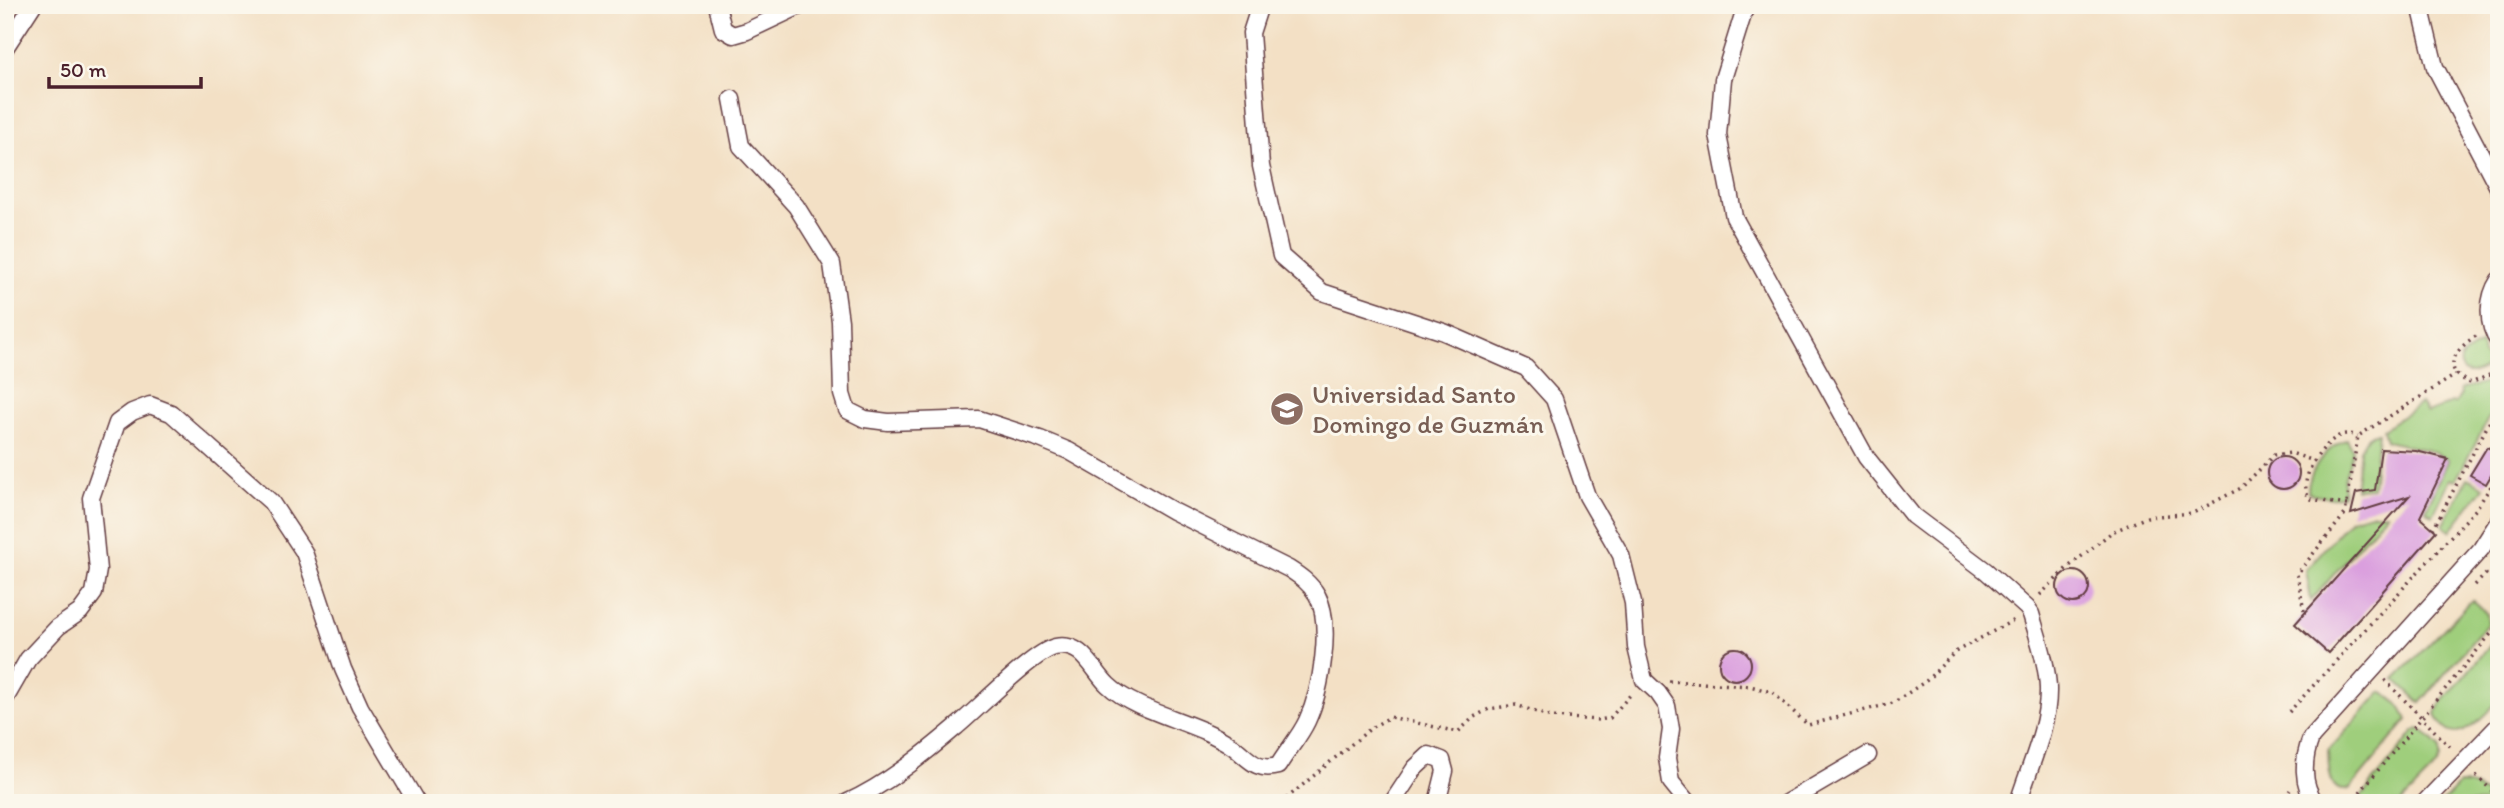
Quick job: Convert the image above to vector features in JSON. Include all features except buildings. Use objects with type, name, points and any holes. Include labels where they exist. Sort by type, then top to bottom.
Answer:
[{"type":"street","points":[[5,48],[33,5]]},
{"type":"street","points":[[717,5],[723,29],[733,35],[747,32],[802,5]]},
{"type":"street","points":[[1260,5],[1251,33],[1261,166],[1281,256],[1322,292],[1444,332],[1526,368],[1555,399],[1587,496],[1621,555],[1633,603],[1636,648],[1644,680],[1667,706],[1671,729],[1667,758],[1671,782],[1688,803]]},
{"type":"street","points":[[1746,5],[1723,79],[1718,135],[1734,217],[1866,457],[1913,516],[1986,571],[2031,614],[2044,661],[2048,689],[2045,721],[2018,803]]},
{"type":"street","points":[[2420,5],[2435,67],[2499,189]]},
{"type":"street","points":[[732,99],[741,146],[796,206],[832,264],[840,321],[842,394],[847,410],[865,419],[888,422],[979,419],[1069,451],[1173,511],[1289,569],[1306,581],[1317,596],[1324,620],[1321,678],[1307,721],[1278,766],[1265,769],[1206,732],[1126,698],[1107,685],[1077,649],[1056,647],[1036,657],[956,727],[911,762],[860,797],[846,803]]},
{"type":"street","points":[[2499,281],[2493,290],[2489,314],[2499,342]]},
{"type":"street","points":[[5,699],[28,659],[58,628],[80,612],[94,593],[98,570],[91,498],[117,423],[132,412],[150,405],[171,413],[271,502],[304,552],[343,669],[360,707],[417,803]]},
{"type":"street","points":[[2316,803],[2308,794],[2305,766],[2305,753],[2311,738],[2481,549],[2499,521]]},
{"type":"street","points":[[2424,803],[2499,725]]},
{"type":"street","points":[[1392,803],[1415,768],[1430,755],[1442,760],[1445,771],[1437,803]]},
{"type":"street","points":[[1786,803],[1868,755]]},
{"type":"path","points":[[2492,326],[2457,350],[2453,367],[2456,374],[2471,383],[2499,371]]},
{"type":"path","points":[[2347,505],[2310,499],[2305,494],[2305,482],[2314,461],[2337,437],[2345,433],[2358,436],[2456,374]]},
{"type":"path","points":[[2433,528],[2499,404]]},
{"type":"path","points":[[2304,611],[2297,574],[2345,514],[2358,436]]},
{"type":"path","points":[[1281,803],[1371,728],[1390,718],[1458,732],[1489,709],[1516,705],[1551,717],[1600,720],[1610,718],[1644,680],[1750,686],[1772,692],[1808,724],[1893,704],[1926,681],[1955,652],[2010,623],[2067,568],[2112,532],[2147,517],[2193,513],[2241,488],[2274,455],[2291,453],[2314,461]]},
{"type":"path","points":[[2289,712],[2476,509],[2499,474]]},
{"type":"path","points":[[2351,803],[2499,624]]},
{"type":"path","points":[[2385,680],[2499,798]]},
{"type":"green space","points":[[2481,344],[2483,355],[2493,365],[2474,373],[2464,371],[2460,364],[2462,356]]},
{"type":"green space","points":[[2499,378],[2499,398],[2456,480],[2450,479],[2433,515],[2426,510],[2449,459],[2427,450],[2386,441],[2383,429],[2421,404],[2427,413],[2455,404],[2461,394],[2460,390]]},
{"type":"green space","points":[[2378,433],[2372,488],[2355,489],[2360,450],[2368,436]]},
{"type":"green space","points":[[2347,439],[2353,450],[2344,480],[2343,495],[2331,498],[2308,493],[2311,476],[2320,461],[2332,448]]},
{"type":"green space","points":[[2468,478],[2484,487],[2450,531],[2443,526]]},
{"type":"green space","points":[[2370,513],[2387,513],[2311,601],[2306,570],[2350,519]]},
{"type":"green space","points":[[2472,600],[2487,614],[2488,623],[2420,703],[2395,679]]},
{"type":"green space","points":[[2499,635],[2499,700],[2467,729],[2458,733],[2450,732],[2436,714],[2439,706]]},
{"type":"green space","points":[[2381,692],[2397,703],[2407,720],[2350,789],[2337,788],[2329,771],[2328,751]]},
{"type":"green space","points":[[2419,729],[2440,748],[2440,759],[2436,767],[2401,803],[2356,803],[2414,732]]},
{"type":"green space","points":[[2459,785],[2478,790],[2487,795],[2493,803],[2442,803]]},
{"type":"place","name":"Universidad Santo Domingo de Guzmán","points":[[1287,409]]}]
